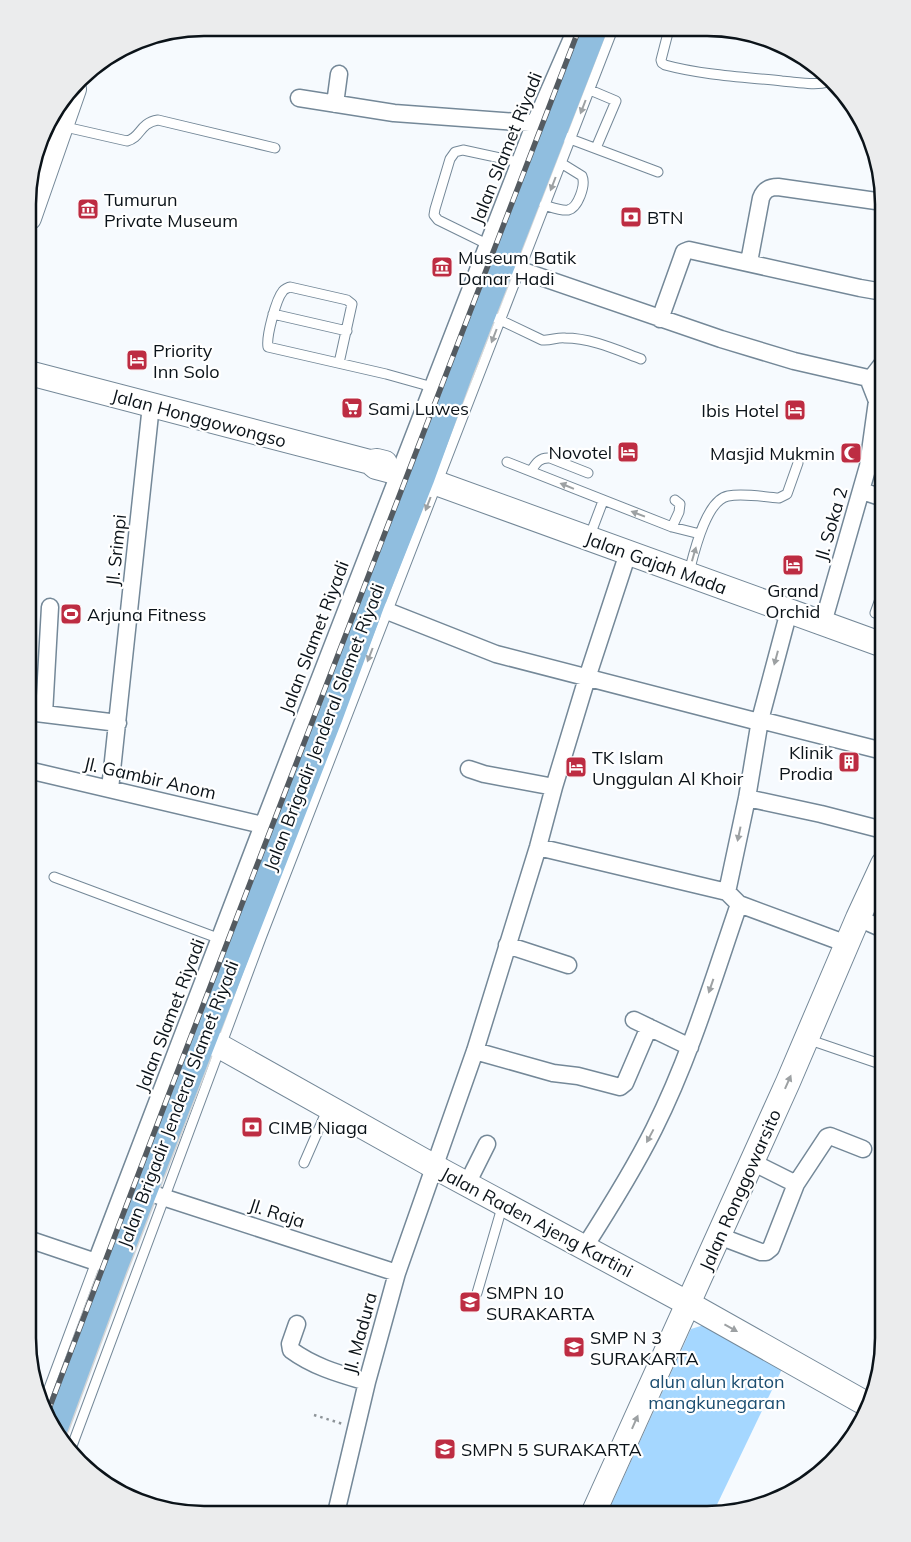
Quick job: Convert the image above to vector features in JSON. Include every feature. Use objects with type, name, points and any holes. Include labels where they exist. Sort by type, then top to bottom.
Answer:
[{"type":"main road","name":"Jalan Brigadir Jenderal Slamet Riyadi","points":[[58,1419],[106,1266],[155,1194],[168,1106],[213,1043],[231,943],[275,828],[379,608],[443,390],[492,317],[504,257],[538,164],[591,36]]},
{"type":"main road","points":[[37,196],[67,108]]},
{"type":"main road","name":"Jalan Honggowongso","points":[[36,375],[370,462],[376,467],[417,476]]},
{"type":"main road","name":"Jalan Gajah Mada","points":[[417,476],[875,642]]},
{"type":"main road","name":"Jalan Ronggowarsito","points":[[597,1506],[689,1304],[874,883]]},
{"type":"main road","name":"Jalan Raden Ajeng Kartini","points":[[213,1043],[435,1167],[689,1304],[862,1402]]},
{"type":"street","name":"Jalan Slamet Riyadi","points":[[552,129],[574,36]]},
{"type":"street","points":[[335,104],[339,74]]},
{"type":"street","points":[[299,98],[394,113],[552,129]]},
{"type":"street","points":[[749,262],[761,198],[769,188],[778,186],[875,201]]},
{"type":"street","points":[[660,318],[670,286],[685,251],[690,250],[875,290]]},
{"type":"street","name":"Jalan Slamet Riyadi","points":[[443,390],[504,257]]},
{"type":"street","points":[[504,257],[593,294],[660,318],[794,361],[868,378],[875,374]]},
{"type":"street","name":"Jl. Soka 2","points":[[868,378],[875,394]]},
{"type":"street","name":"Jl. Srimpi","points":[[110,789],[151,405]]},
{"type":"street","name":"Jl. Soka 2","points":[[823,624],[862,491],[875,421]]},
{"type":"street","name":"Jalan Slamet Riyadi","points":[[275,828],[417,476]]},
{"type":"street","points":[[862,491],[875,495]]},
{"type":"street","name":"Jl. Madura","points":[[338,1506],[367,1382],[397,1273],[475,1051],[538,847],[554,786],[587,678],[628,553]]},
{"type":"street","points":[[50,607],[36,713],[118,722]]},
{"type":"street","points":[[379,608],[496,654],[875,749]]},
{"type":"street","points":[[727,892],[747,798],[760,721],[789,611]]},
{"type":"street","points":[[469,769],[484,774],[554,786]]},
{"type":"street","name":"Jl. Gambir Anom","points":[[36,772],[275,828]]},
{"type":"street","points":[[747,798],[874,828]]},
{"type":"street","points":[[538,847],[727,892],[739,904],[847,944]]},
{"type":"street","points":[[584,1248],[622,1188],[654,1129],[690,1046],[739,904]]},
{"type":"street","points":[[858,918],[874,925]]},
{"type":"street","name":"Jalan Slamet Riyadi","points":[[106,1266],[231,943]]},
{"type":"street","points":[[508,945],[568,965]]},
{"type":"street","points":[[475,1051],[553,1073],[581,1076],[620,1087],[626,1084],[642,1023],[690,1046]]},
{"type":"street","points":[[719,1236],[761,1252],[766,1252],[771,1248],[796,1184],[827,1137],[830,1136],[864,1150]]},
{"type":"street","points":[[467,1184],[488,1144]]},
{"type":"street","points":[[752,1162],[796,1184]]},
{"type":"street","name":"Jl. Raja","points":[[155,1194],[397,1273]]},
{"type":"street","points":[[36,1242],[106,1266]]},
{"type":"street","points":[[297,1324],[290,1346],[291,1350],[325,1369],[367,1382]]},
{"type":"lane","points":[[552,129],[583,36]]},
{"type":"lane","points":[[552,129],[590,90],[610,36]]},
{"type":"lane","points":[[667,36],[661,60],[665,66],[731,76],[824,83]]},
{"type":"lane","points":[[590,90],[616,101],[596,148]]},
{"type":"lane","points":[[61,126],[127,141],[135,137],[143,126],[150,121],[158,120],[275,148]]},
{"type":"lane","points":[[552,129],[658,172]]},
{"type":"lane","points":[[538,164],[544,206],[504,257],[435,218],[435,209],[450,159],[455,152],[463,150],[538,164],[582,176],[583,188],[575,206],[571,209],[562,210],[544,206]]},
{"type":"lane","points":[[339,363],[352,304],[347,300],[290,287],[283,291],[273,314],[267,340],[268,347],[443,390]]},
{"type":"lane","points":[[273,314],[347,331]]},
{"type":"lane","points":[[417,476],[492,317],[542,340],[548,341],[565,338],[583,340],[641,359]]},
{"type":"lane","points":[[531,471],[536,463],[544,458],[550,458],[588,473]]},
{"type":"lane","points":[[508,462],[672,527],[700,534]]},
{"type":"lane","points":[[688,575],[700,534],[715,504],[720,499],[735,495],[779,498],[784,496],[787,494],[798,463]]},
{"type":"lane","points":[[672,527],[680,508],[680,504],[675,500]]},
{"type":"lane","points":[[589,538],[603,501]]},
{"type":"lane","points":[[73,1443],[155,1194],[213,1043],[261,938],[379,608]]},
{"type":"lane","points":[[54,878],[231,943]]},
{"type":"lane","points":[[807,1039],[874,1062]]},
{"type":"lane","points":[[304,1163],[328,1108]]},
{"type":"lane","points":[[477,1293],[503,1204]]},
{"type":"lane","points":[[47,1396],[106,1266]]},
{"type":"lane","points":[[54,1411],[106,1266]]},
{"type":"path","points":[[314,1415],[356,1428]]},
{"type":"green space","name":"alun alun kraton mangkunegaran","points":[[704,1325],[782,1369],[717,1505],[611,1506],[691,1329]]},
{"type":"railway","points":[[50,1405],[576,36]]},
{"type":"place","name":"Tumurun Private Museum","points":[[88,209]]},
{"type":"place","name":"BTN","points":[[631,217]]},
{"type":"place","name":"Museum Batik Danar Hadi","points":[[442,267]]},
{"type":"place","name":"Priority Inn Solo","points":[[137,360]]},
{"type":"place","name":"Sami Luwes","points":[[352,408]]},
{"type":"place","name":"Ibis Hotel","points":[[795,410]]},
{"type":"place","name":"Novotel","points":[[628,452]]},
{"type":"place","name":"Masjid Mukmin","points":[[851,453]]},
{"type":"place","name":"Grand Orchid","points":[[793,565]]},
{"type":"place","name":"Arjuna Fitness","points":[[71,614]]},
{"type":"place","name":"Klinik Prodia","points":[[849,762]]},
{"type":"place","name":"TK Islam Unggulan Al Khoir","points":[[576,767]]},
{"type":"place","name":"CIMB Niaga","points":[[252,1127]]},
{"type":"place","name":"SMPN 10 SURAKARTA","points":[[470,1302]]},
{"type":"place","name":"SMP N 3 SURAKARTA","points":[[574,1347]]},
{"type":"place","name":"SMPN 5 SURAKARTA","points":[[445,1449]]}]
